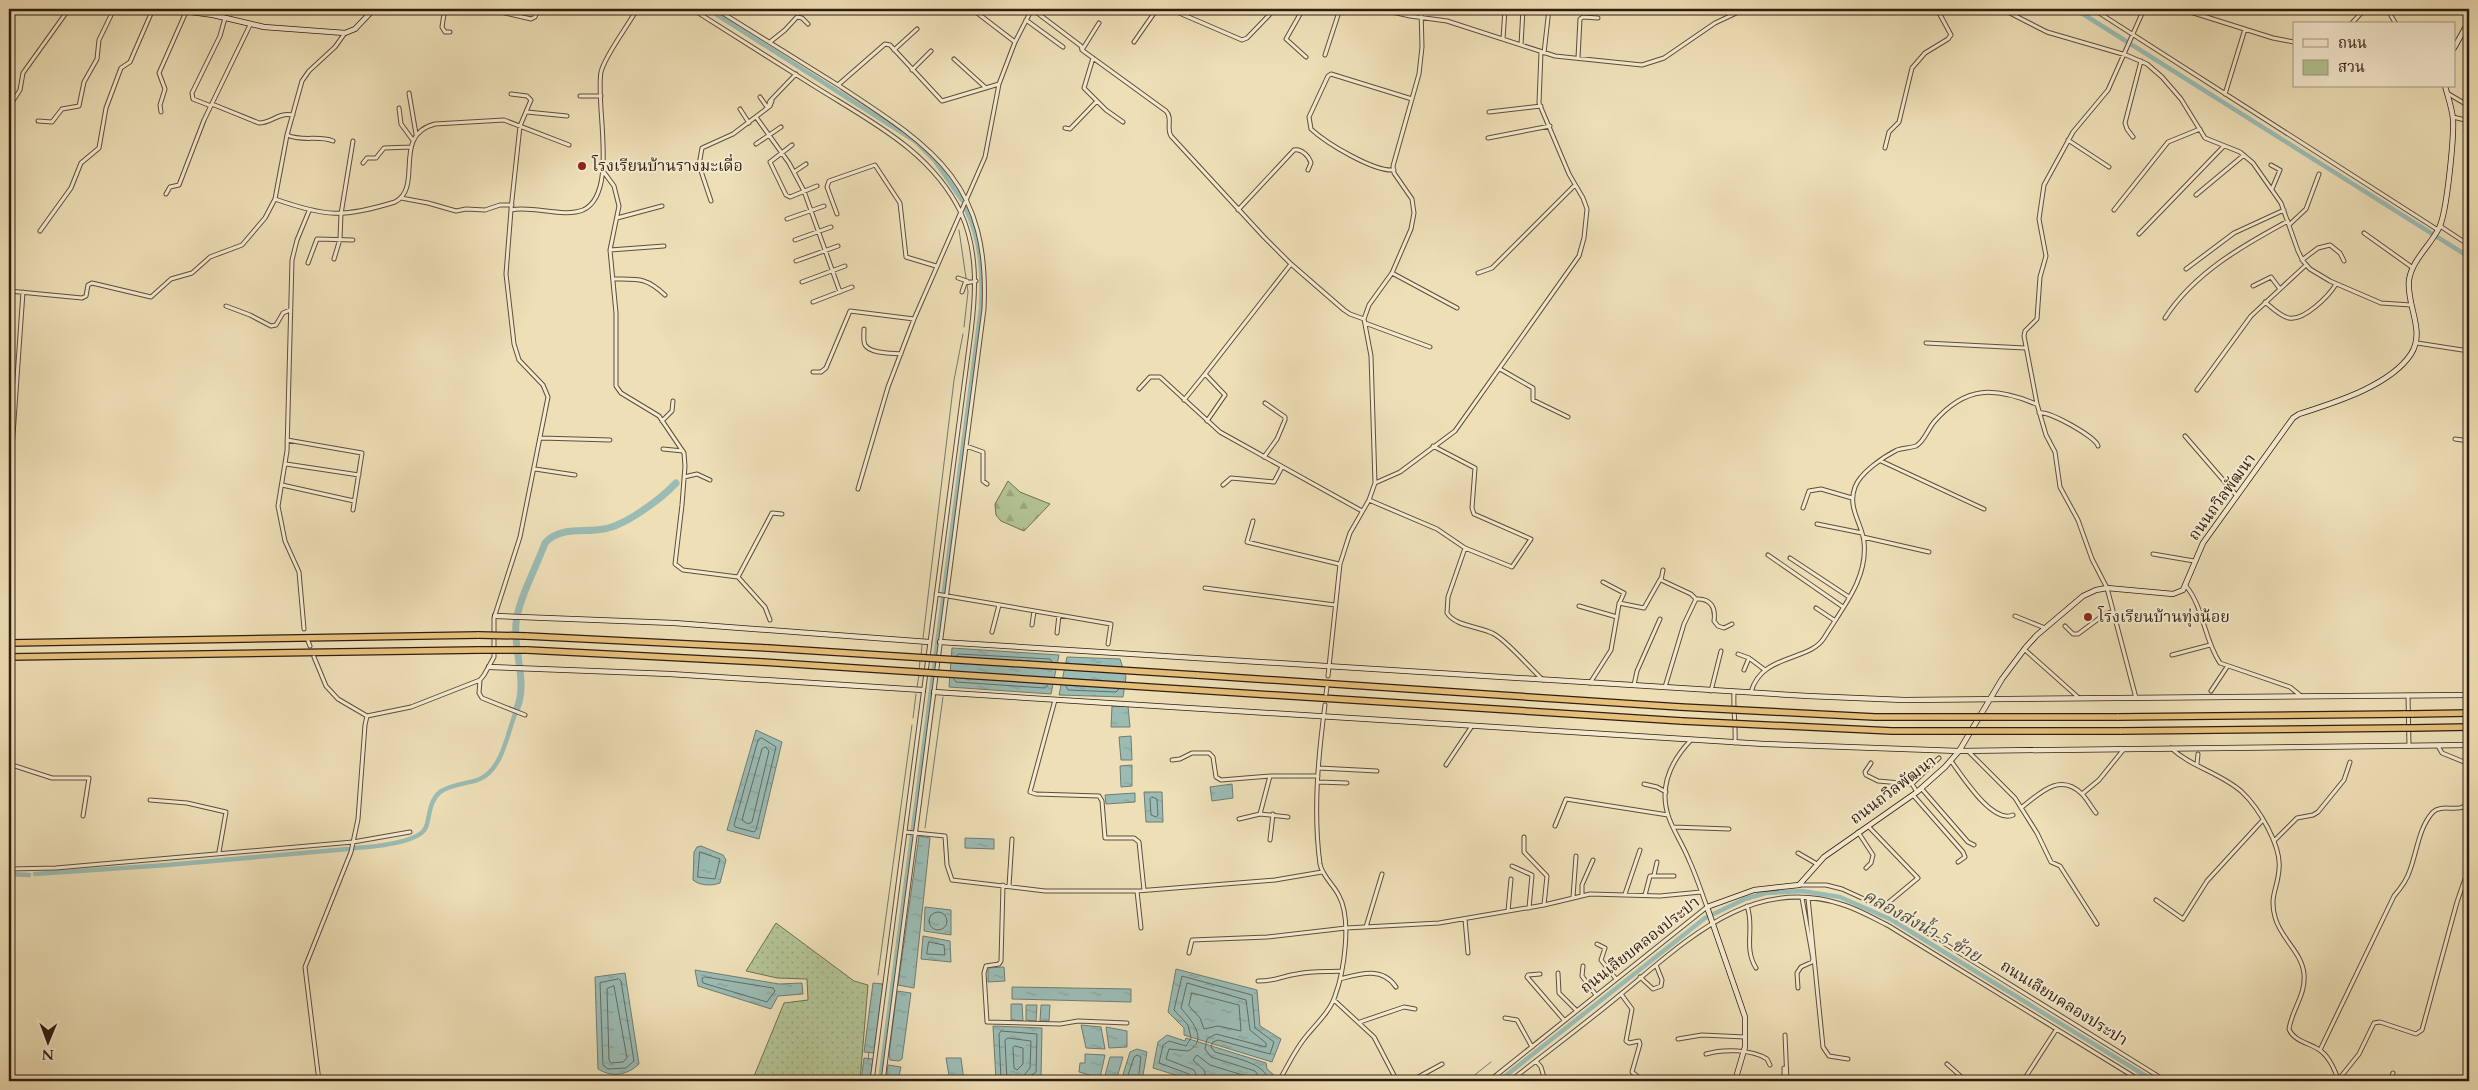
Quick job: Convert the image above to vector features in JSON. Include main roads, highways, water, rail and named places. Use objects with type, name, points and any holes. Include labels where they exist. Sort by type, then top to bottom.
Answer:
[{"type":"highway","points":[[9,643],[479,635],[526,636],[768,648],[1680,706],[1883,717],[2117,717],[2469,713]]},
{"type":"highway","points":[[9,657],[527,650],[762,662],[1682,721],[1892,732],[2469,727]]},
{"type":"main road","points":[[170,9],[275,29],[345,33],[355,29],[374,9]]},
{"type":"main road","points":[[2456,44],[2469,21]]},
{"type":"main road","name":"ถนนถวิลพัฒนา","points":[[1799,885],[1817,864],[1858,832],[1917,792],[1951,761],[1960,751],[2024,649],[2045,628],[2083,596],[2096,590],[2107,588],[2173,594],[2186,586],[2202,543],[2238,497],[2293,418],[2298,414],[2343,400],[2382,379],[2406,361],[2417,343],[2416,324],[2409,286],[2413,268],[2432,241],[2444,215],[2453,117],[2445,88]]},
{"type":"main road","points":[[495,616],[674,623],[929,642]]},
{"type":"main road","points":[[940,642],[1750,694],[1904,700],[2469,694]]},
{"type":"main road","points":[[489,667],[670,674],[923,690]]},
{"type":"main road","points":[[934,692],[1691,740],[1876,749],[1960,751],[2469,745]]},
{"type":"main road","name":"ถนนเลียบคลองประปา","points":[[1735,1081],[1744,1052],[1746,1024],[1743,1009],[1708,909],[1754,890],[1799,885]]},
{"type":"water","points":[[952,648],[1059,655],[1051,694],[949,687]]},
{"type":"water","points":[[1067,657],[1120,659],[1126,677],[1123,697],[1059,695]]},
{"type":"water","points":[[1112,706],[1128,706],[1130,727],[1111,727]]},
{"type":"water","points":[[756,730],[782,742],[759,839],[727,830]]},
{"type":"water","points":[[1131,736],[1132,760],[1121,760],[1119,737]]},
{"type":"water","points":[[1132,765],[1132,786],[1121,787],[1120,766]]},
{"type":"water","points":[[1232,784],[1233,798],[1212,801],[1210,787]]},
{"type":"water","points":[[1144,792],[1162,792],[1163,822],[1146,822]]},
{"type":"water","points":[[1135,793],[1135,802],[1106,804],[1105,795]]},
{"type":"water","points":[[919,836],[930,838],[914,988],[898,985]]},
{"type":"water","points":[[965,838],[994,839],[994,849],[965,848]]},
{"type":"water","points":[[701,846],[723,855],[726,860],[720,883],[706,885],[693,880],[694,852],[697,847]]},
{"type":"water","points":[[925,907],[951,910],[951,935],[924,931]]},
{"type":"water","points":[[923,936],[950,941],[951,962],[921,959]]},
{"type":"water","points":[[1004,967],[1005,981],[988,982],[988,968]]},
{"type":"water","points":[[1176,969],[1257,990],[1260,1026],[1281,1039],[1272,1062],[1184,1035],[1184,1028],[1168,1012]]},
{"type":"water","points":[[695,970],[779,984],[802,983],[803,994],[778,996],[771,1009],[698,986]]},
{"type":"water","points":[[625,973],[639,1064],[625,1073],[609,1074],[598,1069],[595,977]]},
{"type":"water","points":[[873,983],[883,984],[874,1053],[864,1052]]},
{"type":"water","points":[[1012,987],[1131,989],[1131,1002],[1012,999]]},
{"type":"water","points":[[897,991],[911,993],[902,1059],[899,1061],[890,1060],[889,1055]]},
{"type":"water","points":[[1011,1004],[1022,1004],[1023,1021],[1011,1020]]},
{"type":"water","points":[[1026,1005],[1037,1005],[1036,1021],[1026,1020]]},
{"type":"water","points":[[1041,1005],[1050,1005],[1049,1021],[1040,1021]]},
{"type":"water","points":[[1081,1025],[1101,1027],[1105,1049],[1086,1048]]},
{"type":"water","points":[[993,1026],[1042,1028],[1041,1077],[1023,1081],[996,1081]]},
{"type":"water","points":[[1106,1027],[1127,1031],[1127,1047],[1109,1048]]},
{"type":"water","points":[[1167,1035],[1185,1041],[1186,1038],[1266,1063],[1267,1069],[1275,1076],[1272,1081],[1195,1081],[1153,1068],[1158,1042]]},
{"type":"water","points":[[1137,1049],[1147,1052],[1142,1081],[1121,1081],[1130,1052]]},
{"type":"water","points":[[1085,1054],[1105,1055],[1100,1078],[1079,1072],[1080,1063],[1085,1063]]},
{"type":"water","points":[[1110,1057],[1123,1057],[1116,1081],[1104,1079]]},
{"type":"water","points":[[864,1058],[873,1059],[870,1081],[861,1081]]},
{"type":"water","points":[[946,1058],[961,1058],[964,1081],[950,1081]]},
{"type":"water","points":[[888,1065],[901,1067],[898,1081],[886,1081]]},
{"type":"waterway","points":[[708,9],[915,141],[935,161],[962,200]]},
{"type":"waterway","points":[[2075,9],[2469,257]]},
{"type":"waterway","points":[[880,1081],[981,308],[980,258],[975,233],[966,209]]},
{"type":"waterway","points":[[959,230],[966,278]]},
{"type":"waterway","points":[[964,327],[968,292],[967,284]]},
{"type":"waterway","points":[[923,638],[954,380],[963,334]]},
{"type":"waterway","points":[[517,708],[520,698],[521,677],[516,644],[516,623],[524,593],[545,543],[557,534],[564,532],[613,527],[652,504],[676,483]]},
{"type":"waterway","points":[[921,656],[922,645]]},
{"type":"waterway","points":[[919,671],[920,660]]},
{"type":"waterway","points":[[917,687],[919,675]]},
{"type":"waterway","points":[[913,718],[916,694]]},
{"type":"waterway","points":[[925,828],[943,697]]},
{"type":"waterway","points":[[355,848],[394,843],[414,837],[422,832],[426,827],[434,800],[440,792],[449,787],[480,779],[494,768],[503,751],[515,714]]},
{"type":"waterway","points":[[878,975],[912,725]]},
{"type":"waterway","points":[[35,874],[167,865],[348,849]]},
{"type":"waterway","points":[[9,874],[29,875]]},
{"type":"waterway","name":"คลองส่งน้ำ 5 ซ้าย","points":[[1499,1081],[1705,918],[1745,899],[1766,893],[1802,891],[1840,897],[1892,920],[2154,1081]]},
{"type":"waterway","points":[[868,1060],[869,1052]]},
{"type":"waterway","points":[[1467,1081],[1491,1062]]},
{"type":"place","name":"โรงเรียนบ้านรางมะเดื่อ","points":[[582,166]]},
{"type":"place","name":"โรงเรียนบ้านทุ่งน้อย","points":[[2088,617]]}]
